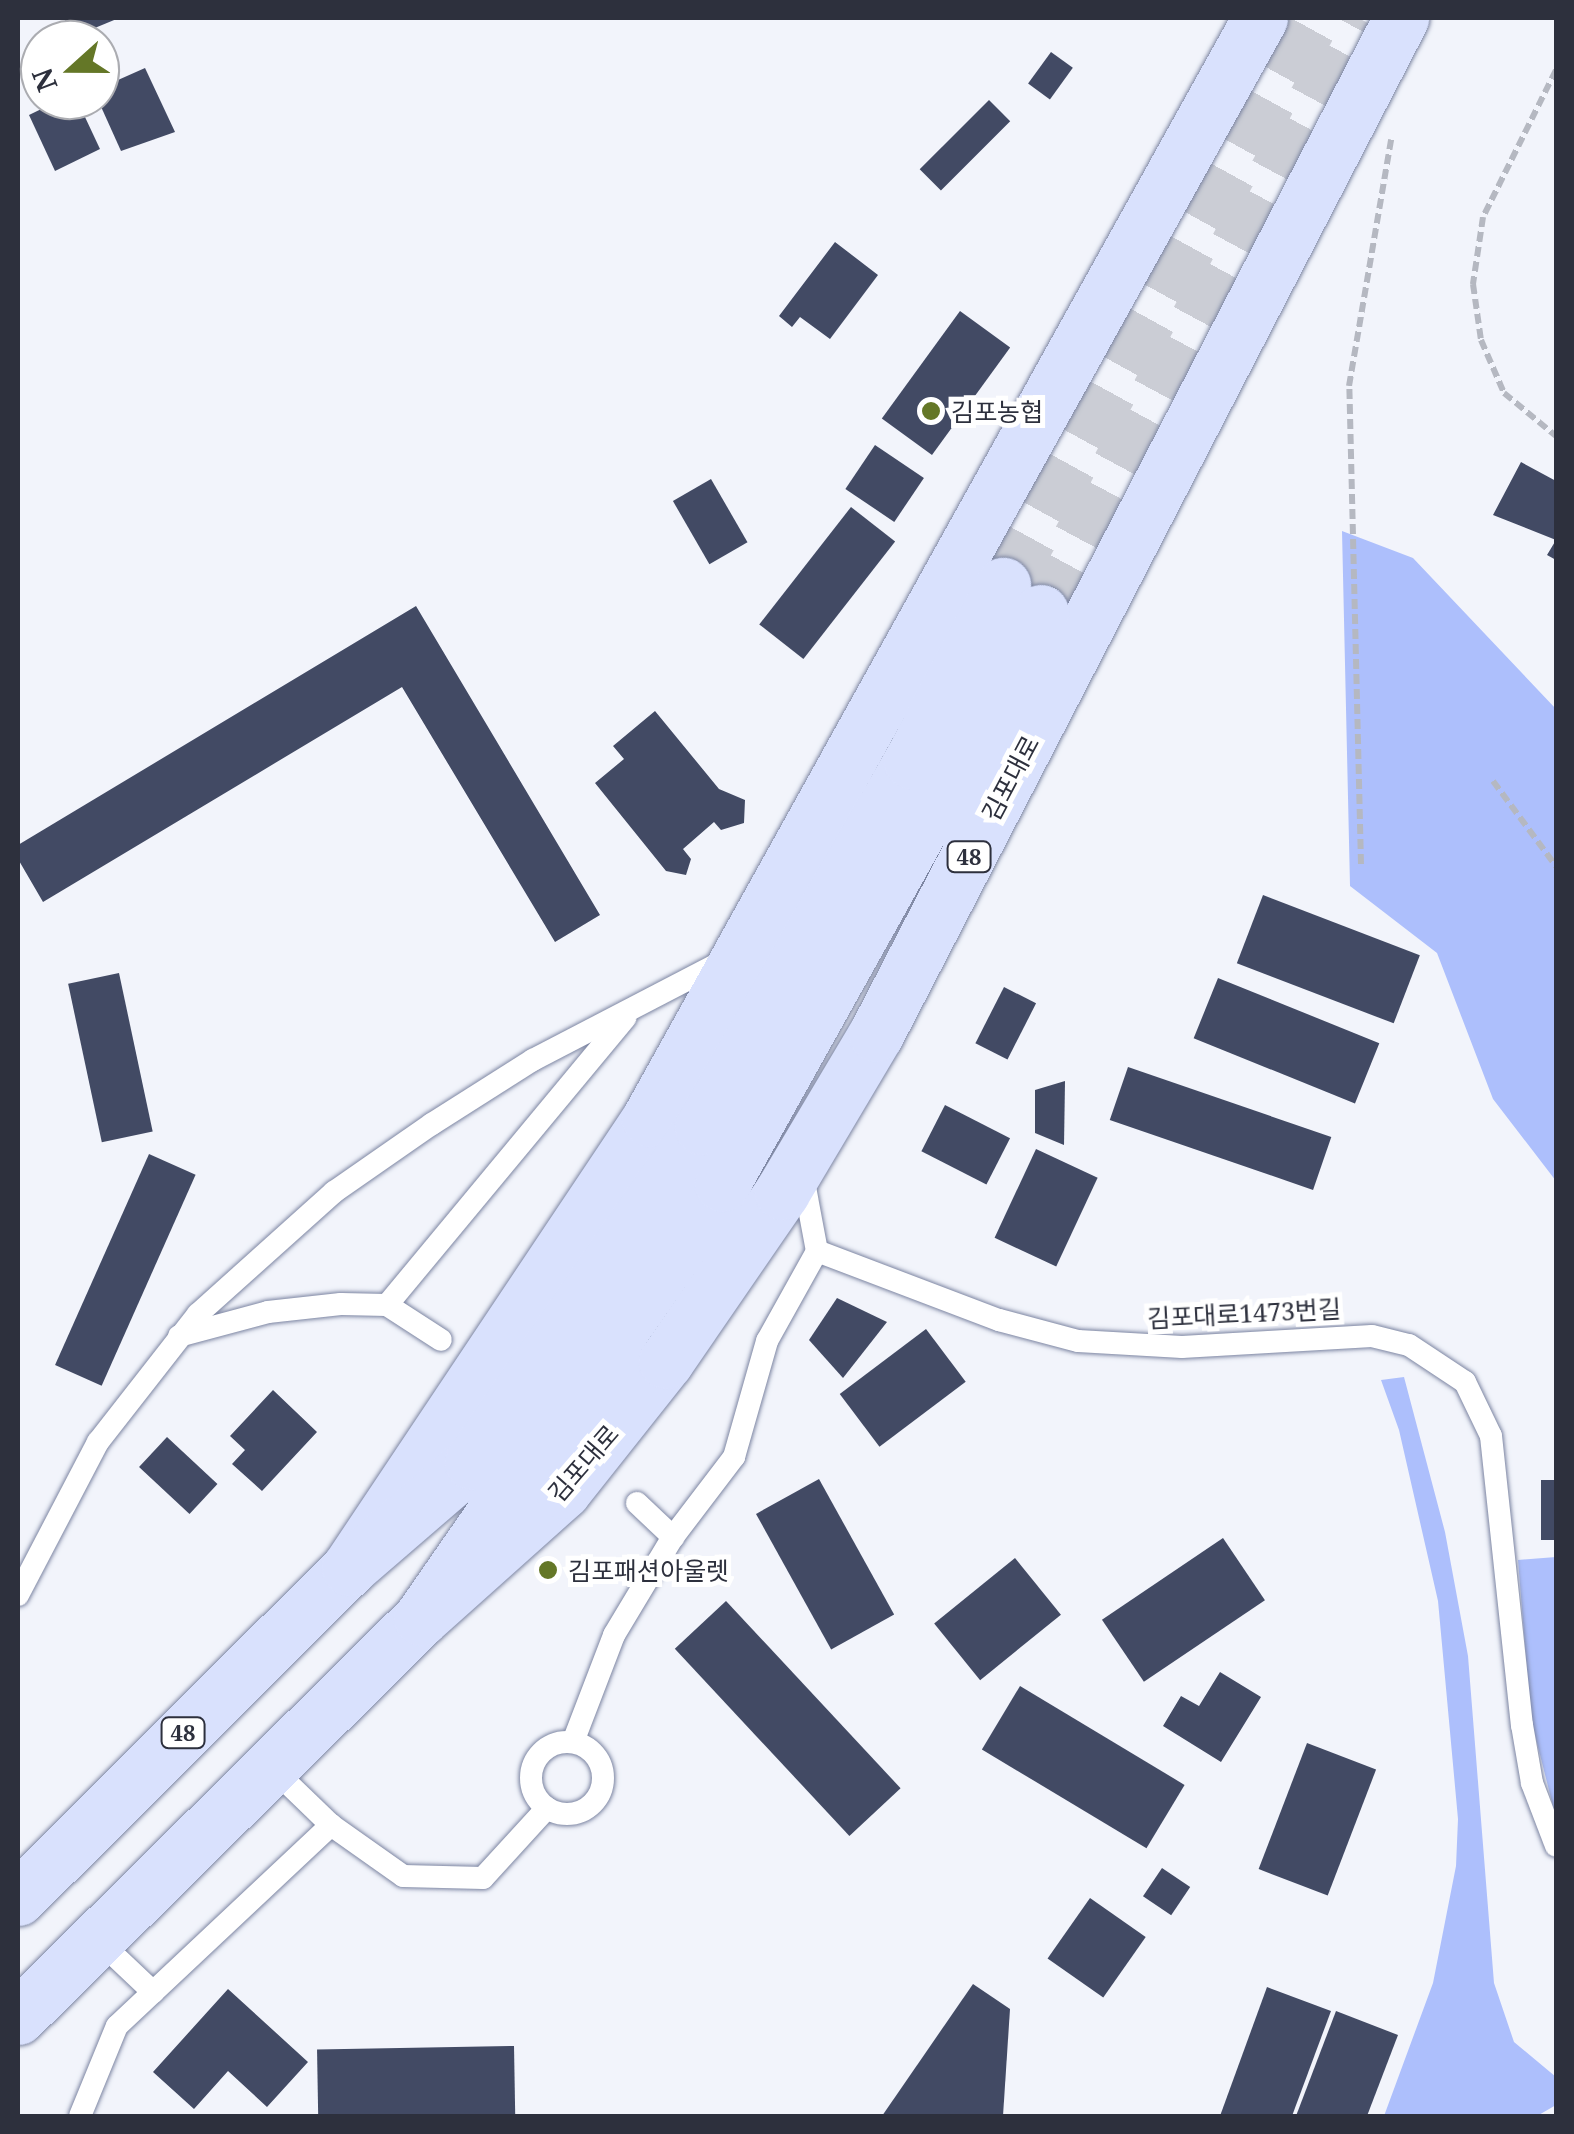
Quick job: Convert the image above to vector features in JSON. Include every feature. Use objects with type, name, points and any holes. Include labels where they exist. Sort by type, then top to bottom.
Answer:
[{"type":"main road","name":"김포대로","points":[[349,1568],[648,1119],[750,946],[1100,298],[1260,18]]},
{"type":"main road","name":"김포대로","points":[[18,2017],[274,1770],[421,1618],[563,1491],[666,1361],[799,1163],[876,1034],[1401,18]]},
{"type":"main road","name":"김포대로","points":[[20,1893],[349,1568],[472,1462],[580,1312],[702,1126],[911,761],[1022,599],[722,1184],[421,1618]]},
{"type":"lane","points":[[18,1594],[98,1442],[179,1336],[334,1192],[533,1060],[750,946]]},
{"type":"lane","points":[[387,1305],[630,1011]]},
{"type":"lane","points":[[572,1742],[597,1669],[672,1537],[734,1457],[766,1341],[817,1251],[799,1163]]},
{"type":"lane","name":"김포대로1473번길","points":[[817,1251],[999,1320],[1078,1341],[1182,1347],[1372,1336],[1409,1345],[1465,1382],[1491,1436],[1522,1725],[1532,1783],[1556,1846]]},
{"type":"lane","points":[[179,1336],[268,1312],[387,1305],[441,1340]]},
{"type":"lane","points":[[638,1502],[672,1537]]},
{"type":"lane","points":[[572,1742],[594,1753],[603,1786],[580,1812],[547,1808],[533,1789],[533,1765],[549,1747],[572,1742]]},
{"type":"lane","points":[[274,1770],[331,1825],[402,1876],[483,1878],[547,1808]]},
{"type":"lane","points":[[80,2116],[107,2038],[331,1825]]},
{"type":"lane","points":[[98,1940],[153,1992]]},
{"type":"path","points":[[1556,70],[1483,216],[1472,284],[1481,340],[1504,394],[1556,436]]},
{"type":"path","points":[[1361,864],[1349,386],[1392,136]]},
{"type":"path","points":[[1494,781],[1556,866]]},
{"type":"shaded area","points":[[1342,531],[1413,558],[1556,709],[1556,1181],[1493,1099],[1437,953],[1350,886]]},
{"type":"shaded area","points":[[1404,1377],[1445,1532],[1468,1656],[1494,1983],[1514,2042],[1556,2077],[1556,2105],[1537,2116],[1384,2116],[1433,1983],[1456,1866],[1458,1819],[1438,1601],[1399,1430],[1381,1380]]},
{"type":"shaded area","points":[[1556,1557],[1556,1818],[1531,1719],[1518,1560]]},
{"type":"building","points":[[64,18],[119,18],[114,20]]},
{"type":"building","points":[[1051,52],[1073,68],[1050,99],[1028,84]]},
{"type":"building","points":[[145,68],[175,132],[121,151],[107,120],[120,120],[120,79]]},
{"type":"building","points":[[989,100],[1010,121],[941,191],[920,169]]},
{"type":"building","points":[[31,120],[86,120],[100,149],[55,171]]},
{"type":"building","points":[[835,242],[878,275],[830,339],[800,317],[792,327],[779,316]]},
{"type":"building","points":[[960,311],[1010,347],[932,455],[882,419]]},
{"type":"building","points":[[875,445],[924,478],[894,522],[845,489]]},
{"type":"building","points":[[1521,462],[1556,481],[1556,540],[1493,515]]},
{"type":"building","points":[[711,479],[748,542],[709,564],[673,501]]},
{"type":"building","points":[[851,507],[895,541],[803,659],[759,624]]},
{"type":"building","points":[[1556,540],[1556,560],[1547,555]]},
{"type":"building","points":[[416,606],[600,915],[555,942],[402,687],[43,902],[18,859],[18,845]]},
{"type":"building","points":[[655,711],[719,789],[745,800],[744,823],[721,830],[714,822],[683,849],[691,859],[686,875],[666,871],[595,783],[624,759],[613,746]]},
{"type":"building","points":[[1263,895],[1420,955],[1394,1023],[1237,963]]},
{"type":"building","points":[[119,973],[153,1131],[102,1142],[68,984]]},
{"type":"building","points":[[1218,978],[1379,1043],[1355,1103],[1194,1038]]},
{"type":"building","points":[[1004,987],[1036,1003],[1007,1059],[975,1043]]},
{"type":"building","points":[[1128,1067],[1331,1137],[1313,1190],[1110,1120]]},
{"type":"building","points":[[1065,1081],[1064,1145],[1035,1133],[1035,1090]]},
{"type":"building","points":[[945,1105],[1010,1138],[986,1184],[921,1151]]},
{"type":"building","points":[[1036,1149],[1098,1178],[1056,1267],[995,1238]]},
{"type":"building","points":[[149,1154],[196,1175],[102,1386],[55,1365]]},
{"type":"building","points":[[837,1298],[887,1322],[843,1378],[809,1340]]},
{"type":"building","points":[[926,1329],[966,1382],[879,1447],[840,1394]]},
{"type":"building","points":[[273,1390],[317,1432],[262,1491],[232,1464],[245,1450],[230,1436]]},
{"type":"building","points":[[167,1437],[217,1484],[190,1514],[139,1467]]},
{"type":"building","points":[[819,1479],[894,1615],[831,1649],[756,1514]]},
{"type":"building","points":[[1541,1480],[1556,1480],[1556,1540],[1541,1540]]},
{"type":"building","points":[[1223,1538],[1265,1600],[1144,1682],[1102,1620]]},
{"type":"building","points":[[1015,1558],[1061,1615],[980,1680],[934,1623]]},
{"type":"building","points":[[726,1601],[901,1788],[849,1836],[675,1649]]},
{"type":"building","points":[[1220,1672],[1261,1697],[1221,1762],[1163,1726],[1181,1696],[1199,1706]]},
{"type":"building","points":[[1020,1686],[1185,1785],[1146,1848],[982,1749]]},
{"type":"building","points":[[1307,1743],[1376,1770],[1328,1896],[1259,1869]]},
{"type":"building","points":[[1162,1868],[1190,1887],[1171,1915],[1143,1896]]},
{"type":"building","points":[[1090,1898],[1146,1937],[1103,1998],[1048,1959]]},
{"type":"building","points":[[973,1984],[1010,2009],[1003,2116],[882,2116]]},
{"type":"building","points":[[1267,1987],[1331,2011],[1292,2116],[1220,2116]]},
{"type":"building","points":[[228,1989],[308,2062],[267,2107],[228,2071],[194,2109],[153,2072]]},
{"type":"building","points":[[1336,2011],[1398,2035],[1367,2116],[1296,2116]]},
{"type":"building","points":[[514,2046],[515,2116],[318,2116],[317,2049]]},
{"type":"tunnel","points":[[1003,585],[1313,18]]},
{"type":"tunnel","points":[[1041,612],[1360,18]]},
{"type":"place","name":"김포농협","points":[[931,411]]},
{"type":"place","name":"김포패션아울렛","points":[[548,1570]]}]
